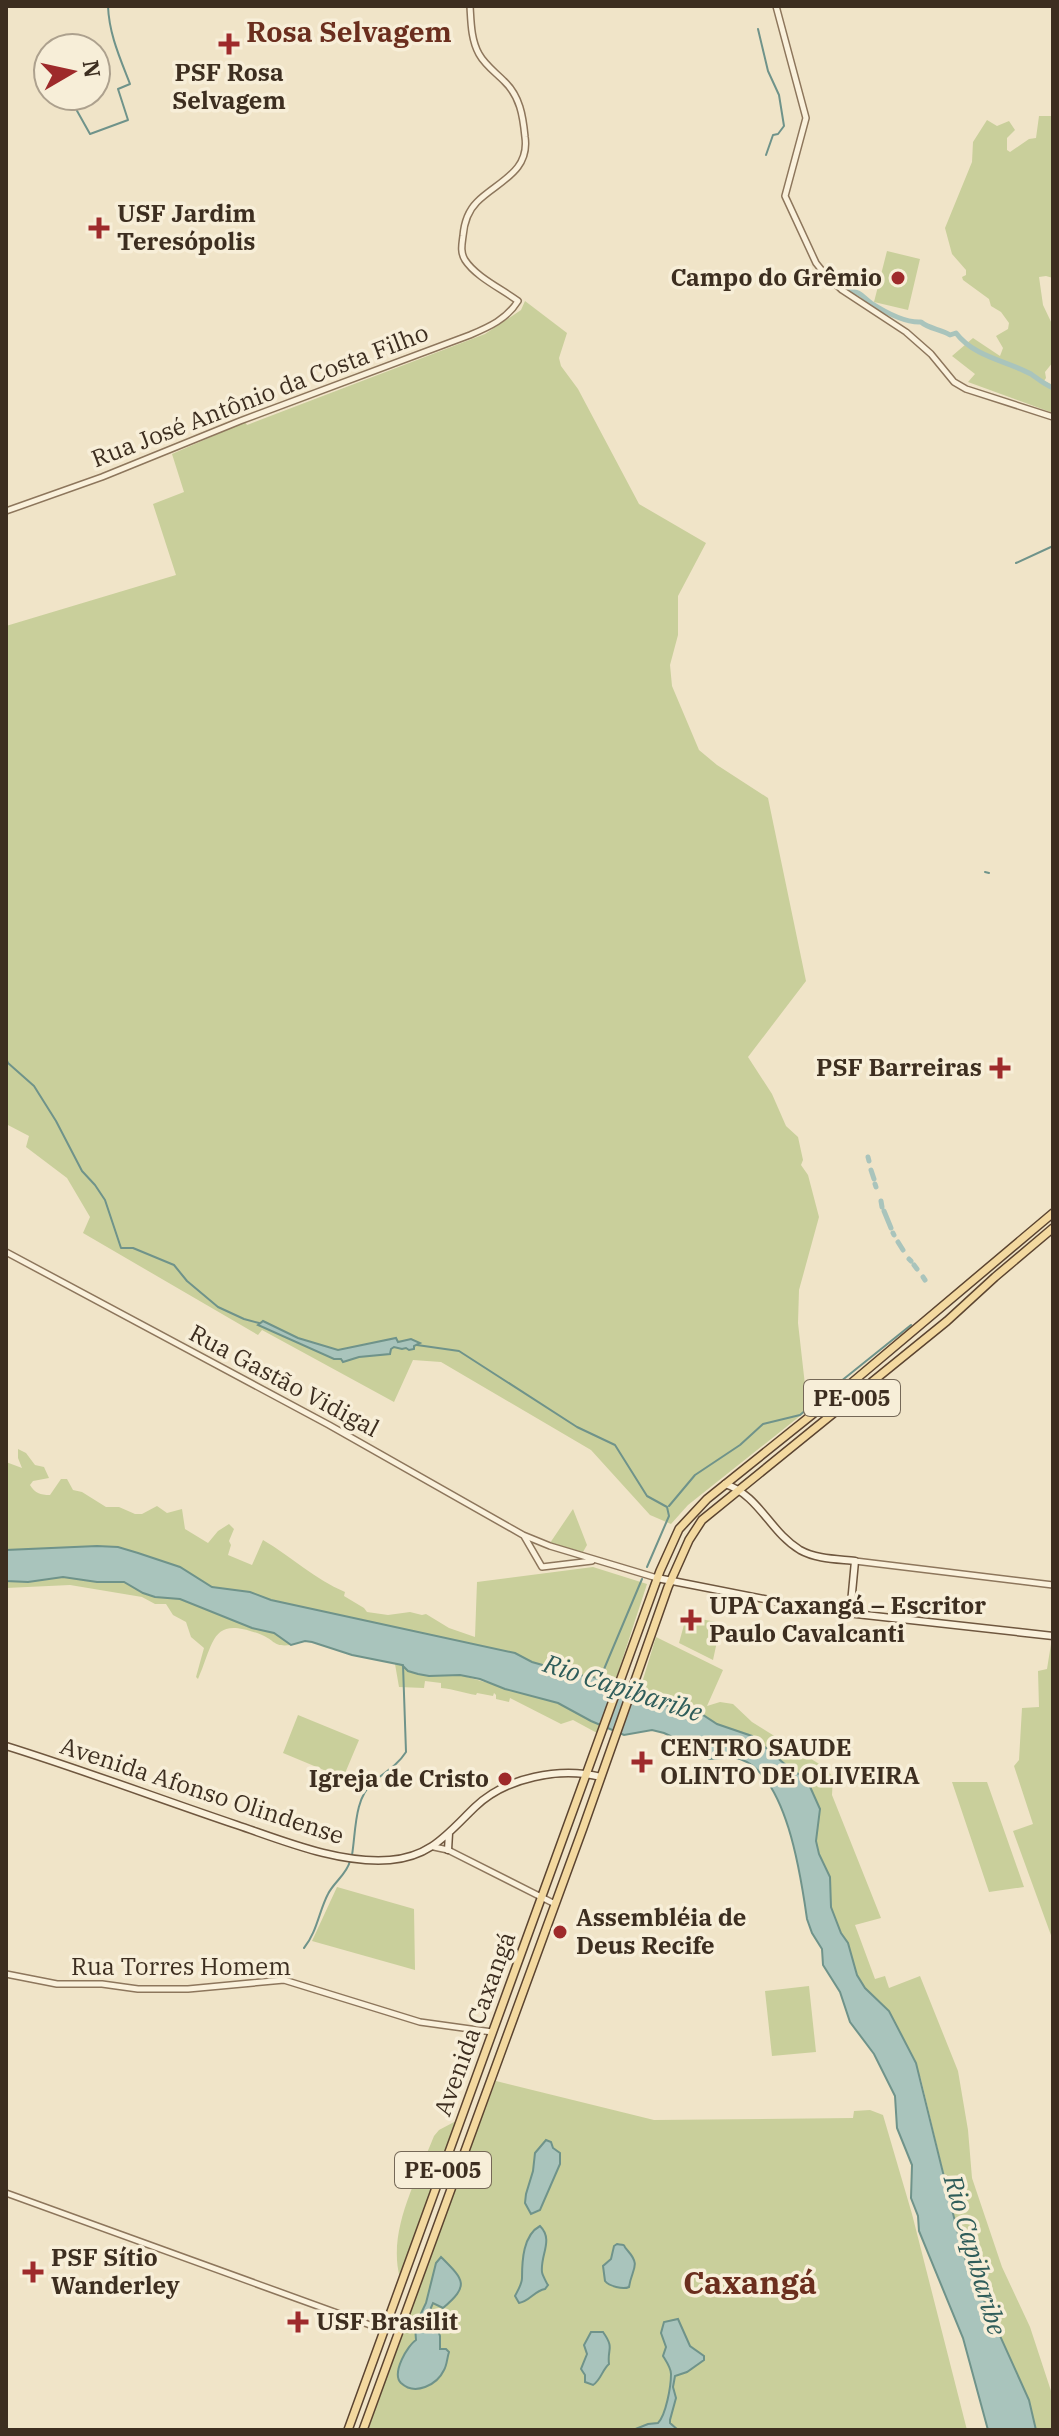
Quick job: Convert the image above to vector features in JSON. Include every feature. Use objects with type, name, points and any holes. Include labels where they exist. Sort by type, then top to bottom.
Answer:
[{"type":"main road","name":"PE-005","points":[[657,1578],[683,1524],[707,1499],[858,1378],[1053,1213]]},
{"type":"main road","name":"PE-005","points":[[669,1582],[702,1520],[947,1321],[1053,1228]]},
{"type":"main road","points":[[725,1484],[740,1490],[783,1536],[802,1551],[822,1558],[855,1561],[850,1614]]},
{"type":"main road","name":"Rua Gastão Vidigal","points":[[657,1578],[793,1606],[1053,1636]]},
{"type":"main road","name":"Avenida Caxangá","points":[[348,2430],[657,1578]]},
{"type":"main road","name":"Avenida Caxangá","points":[[363,2430],[669,1582]]},
{"type":"main road","name":"Avenida Afonso Olindense","points":[[6,1746],[277,1838],[351,1858],[378,1861],[405,1859],[434,1847],[476,1806],[497,1792],[547,1774],[566,1772],[601,1777]]},
{"type":"main road","points":[[448,1850],[449,1833]]},
{"type":"street","name":"Rua José Antônio da Costa Filho","points":[[6,511],[470,335],[506,315],[518,301],[471,266],[463,256],[463,230],[479,200],[517,170],[526,148],[518,99],[511,88],[483,62],[473,36],[470,6]]},
{"type":"street","points":[[776,6],[806,118],[785,196],[816,263],[842,290],[918,342],[954,382],[966,389],[1053,417]]},
{"type":"street","name":"Rua Gastão Vidigal","points":[[6,1252],[371,1448],[523,1535],[657,1578]]},
{"type":"street","points":[[523,1535],[542,1567],[597,1561]]},
{"type":"street","points":[[535,1553],[544,1544]]},
{"type":"street","points":[[855,1561],[1053,1585]]},
{"type":"street","points":[[434,1847],[448,1850],[555,1904]]},
{"type":"street","name":"Rua Torres Homem","points":[[6,1974],[57,1984],[102,1984],[138,1989],[188,1989],[284,1980],[420,2022],[494,2032]]},
{"type":"street","points":[[6,2193],[385,2330]]},
{"type":"green space","points":[[1039,116],[1053,116],[1053,278],[1039,277],[1043,305],[1053,326],[1053,362],[1045,372],[1044,381],[1053,385],[1053,413],[968,382],[975,374],[952,356],[973,338],[1000,356],[1003,348],[996,336],[1008,329],[1009,323],[1001,312],[991,306],[989,299],[963,280],[966,270],[952,254],[945,228],[972,162],[973,142],[987,120],[997,126],[1009,121],[1015,130],[1007,138],[1007,150],[1010,152],[1029,139],[1036,138]]},
{"type":"green space","name":"Campo do Grêmio","points":[[887,251],[920,259],[908,310],[874,302]]},
{"type":"green space","points":[[525,301],[567,333],[559,358],[561,366],[578,389],[639,504],[706,543],[678,596],[678,635],[670,665],[672,686],[699,750],[768,798],[806,981],[748,1057],[772,1094],[786,1126],[798,1137],[803,1160],[801,1165],[808,1175],[819,1217],[799,1290],[798,1323],[805,1385],[815,1404],[688,1505],[671,1524],[650,1515],[591,1450],[441,1362],[413,1360],[394,1402],[262,1330],[258,1335],[83,1233],[90,1217],[67,1178],[26,1147],[29,1136],[6,1124],[6,626],[176,575],[153,504],[184,492],[172,454],[245,422],[247,425],[485,334],[521,310]]},
{"type":"green space","points":[[18,1449],[26,1453],[35,1465],[44,1467],[49,1478],[33,1481],[30,1485],[38,1493],[50,1495],[61,1479],[67,1479],[73,1490],[106,1507],[119,1507],[135,1514],[157,1506],[167,1513],[182,1509],[185,1529],[208,1543],[229,1524],[234,1529],[228,1555],[252,1565],[263,1540],[323,1581],[345,1592],[344,1596],[367,1612],[426,1614],[449,1628],[475,1637],[477,1582],[593,1567],[647,1584],[613,1688],[599,1678],[532,1662],[515,1653],[271,1600],[250,1592],[212,1587],[118,1547],[6,1550],[6,1462],[22,1468]]},
{"type":"green space","points":[[573,1509],[587,1545],[583,1552],[550,1543]]},
{"type":"green space","points":[[63,1577],[124,1582],[143,1593],[180,1599],[252,1628],[274,1633],[291,1645],[278,1644],[245,1630],[224,1630],[212,1643],[198,1679],[204,1648],[191,1637],[186,1622],[173,1615],[166,1604],[70,1585],[6,1588],[6,1581]]},
{"type":"green space","points":[[696,1618],[721,1623],[713,1660],[679,1643],[685,1621],[694,1623]]},
{"type":"green space","points":[[656,1637],[723,1670],[707,1706],[720,1702],[733,1704],[752,1722],[824,1767],[833,1777],[832,1795],[881,1918],[855,1925],[875,1979],[885,1976],[889,1988],[920,1976],[958,2071],[972,2178],[1002,2267],[1030,2327],[1053,2397],[1053,2430],[1036,2430],[1029,2400],[963,2254],[921,2079],[889,2011],[864,1988],[856,1974],[848,1943],[831,1907],[830,1877],[816,1841],[820,1809],[807,1780],[752,1736],[717,1724],[703,1715],[672,1706],[647,1705],[637,1699]]},
{"type":"green space","points":[[1051,1644],[1052,1938],[1013,1831],[1033,1824],[1014,1766],[1019,1760],[1022,1708],[1039,1707],[1038,1671],[1047,1669]]},
{"type":"green space","points":[[395,1664],[429,1676],[460,1675],[558,1703],[601,1725],[597,1733],[573,1720],[561,1724],[510,1698],[509,1702],[496,1699],[494,1693],[493,1696],[476,1695],[441,1688],[441,1683],[425,1681],[424,1688],[399,1687]]},
{"type":"green space","points":[[298,1715],[359,1740],[343,1778],[283,1753]]},
{"type":"green space","points":[[952,1782],[987,1782],[1024,1887],[989,1892]]},
{"type":"green space","points":[[337,1887],[414,1909],[415,1970],[312,1941]]},
{"type":"green space","points":[[809,1986],[816,2052],[772,2056],[765,1991]]},
{"type":"green space","points":[[496,2081],[654,2120],[853,2118],[854,2111],[870,2110],[883,2115],[912,2214],[967,2430],[368,2430]]},
{"type":"green space","points":[[456,2121],[400,2278],[397,2242],[412,2187],[434,2136]]},
{"type":"water","points":[[263,1321],[298,1338],[338,1350],[396,1338],[398,1342],[411,1339],[420,1343],[414,1349],[394,1347],[390,1354],[343,1362],[258,1325]]},
{"type":"water","name":"Rio Capibaribe","points":[[118,1547],[180,1567],[212,1587],[250,1592],[271,1600],[515,1653],[532,1662],[599,1678],[647,1705],[672,1706],[703,1715],[717,1724],[752,1736],[807,1780],[820,1809],[816,1841],[830,1877],[831,1907],[848,1943],[857,1975],[865,1988],[889,2011],[916,2063],[963,2254],[1029,2400],[1036,2430],[988,2430],[963,2338],[919,2231],[918,2216],[911,2198],[912,2165],[897,2128],[895,2096],[874,2054],[850,2022],[840,1992],[823,1965],[822,1949],[807,1919],[789,1829],[769,1785],[756,1769],[736,1758],[709,1759],[695,1747],[664,1733],[652,1730],[624,1735],[558,1703],[480,1679],[418,1674],[402,1665],[352,1655],[312,1642],[291,1645],[274,1633],[252,1628],[180,1599],[143,1593],[124,1582],[63,1577],[28,1582],[6,1581],[6,1550]]},
{"type":"water","points":[[546,2140],[560,2153],[560,2164],[540,2210],[531,2214],[525,2203],[526,2194],[535,2153]]},
{"type":"water","points":[[540,2226],[546,2237],[542,2272],[548,2285],[519,2303],[515,2296],[522,2280],[525,2249],[530,2236]]},
{"type":"water","points":[[617,2244],[624,2245],[634,2260],[629,2287],[626,2288],[605,2281],[603,2266],[611,2259]]},
{"type":"water","points":[[441,2257],[461,2282],[457,2294],[443,2308],[433,2303],[430,2310],[440,2336],[440,2349],[449,2352],[441,2375],[425,2387],[413,2389],[401,2383],[399,2366],[416,2340],[415,2326],[426,2303],[436,2263]]},
{"type":"water","points":[[678,2319],[690,2346],[704,2356],[704,2360],[675,2376],[673,2387],[676,2398],[670,2423],[678,2430],[633,2430],[658,2423],[663,2414],[671,2374],[663,2356],[666,2347],[661,2333],[664,2322]]},
{"type":"water","points":[[591,2332],[603,2332],[610,2345],[609,2364],[593,2385],[585,2382],[581,2369],[587,2354],[584,2345]]},
{"type":"waterway","points":[[78,112],[90,134],[128,120],[118,89],[130,84],[113,36],[108,6]]},
{"type":"waterway","points":[[758,29],[768,71],[779,95],[784,126],[773,135],[766,155]]},
{"type":"waterway","points":[[849,291],[859,293],[895,316],[921,322],[950,335],[956,333],[972,348],[1031,374],[1053,388]]},
{"type":"waterway","points":[[1016,563],[1053,546]]},
{"type":"waterway","points":[[985,872],[989,873]]},
{"type":"waterway","points":[[6,1058],[34,1086],[82,1171],[105,1200],[121,1248],[133,1248],[174,1265],[187,1281],[218,1307],[259,1323]]},
{"type":"waterway","points":[[868,1157],[869,1161]]},
{"type":"waterway","points":[[871,1170],[874,1179]]},
{"type":"waterway","points":[[881,1201],[882,1207]]},
{"type":"waterway","points":[[884,1211],[891,1228]]},
{"type":"waterway","points":[[898,1242],[903,1250]]},
{"type":"waterway","points":[[914,1265],[917,1269]]},
{"type":"waterway","points":[[820,1398],[911,1325]]},
{"type":"waterway","points":[[417,1345],[459,1351],[577,1427],[615,1445],[647,1496],[667,1507],[669,1516],[647,1567]]},
{"type":"waterway","points":[[669,1506],[695,1475],[740,1445],[763,1424],[800,1415],[814,1403]]},
{"type":"waterway","points":[[599,1681],[642,1579]]},
{"type":"waterway","points":[[352,1855],[362,1797],[373,1782],[406,1752],[403,1665]]},
{"type":"waterway","points":[[304,1948],[328,1894],[350,1861]]},
{"type":"place","name":"PSF Rosa Selvagem","points":[[229,44]]},
{"type":"place","name":"USF Jardim Teresópolis","points":[[99,228]]},
{"type":"place","name":"Campo do Grêmio","points":[[898,278]]},
{"type":"place","name":"PSF Barreiras","points":[[1000,1068]]},
{"type":"place","name":"UPA Caxangá – Escritor Paulo Cavalcanti","points":[[691,1620]]},
{"type":"place","name":"CENTRO SAUDE OLINTO DE OLIVEIRA","points":[[642,1762]]},
{"type":"place","name":"Igreja de Cristo","points":[[505,1779]]},
{"type":"place","name":"Assembléia de Deus Recife","points":[[560,1932]]},
{"type":"place","name":"PSF Sítio Wanderley","points":[[33,2272]]},
{"type":"place","name":"USF Brasilit","points":[[298,2322]]},
{"type":"district","name":"Rosa Selvagem","points":[[349,32]]},
{"type":"district","name":"Caxangá","points":[[750,2283]]}]
